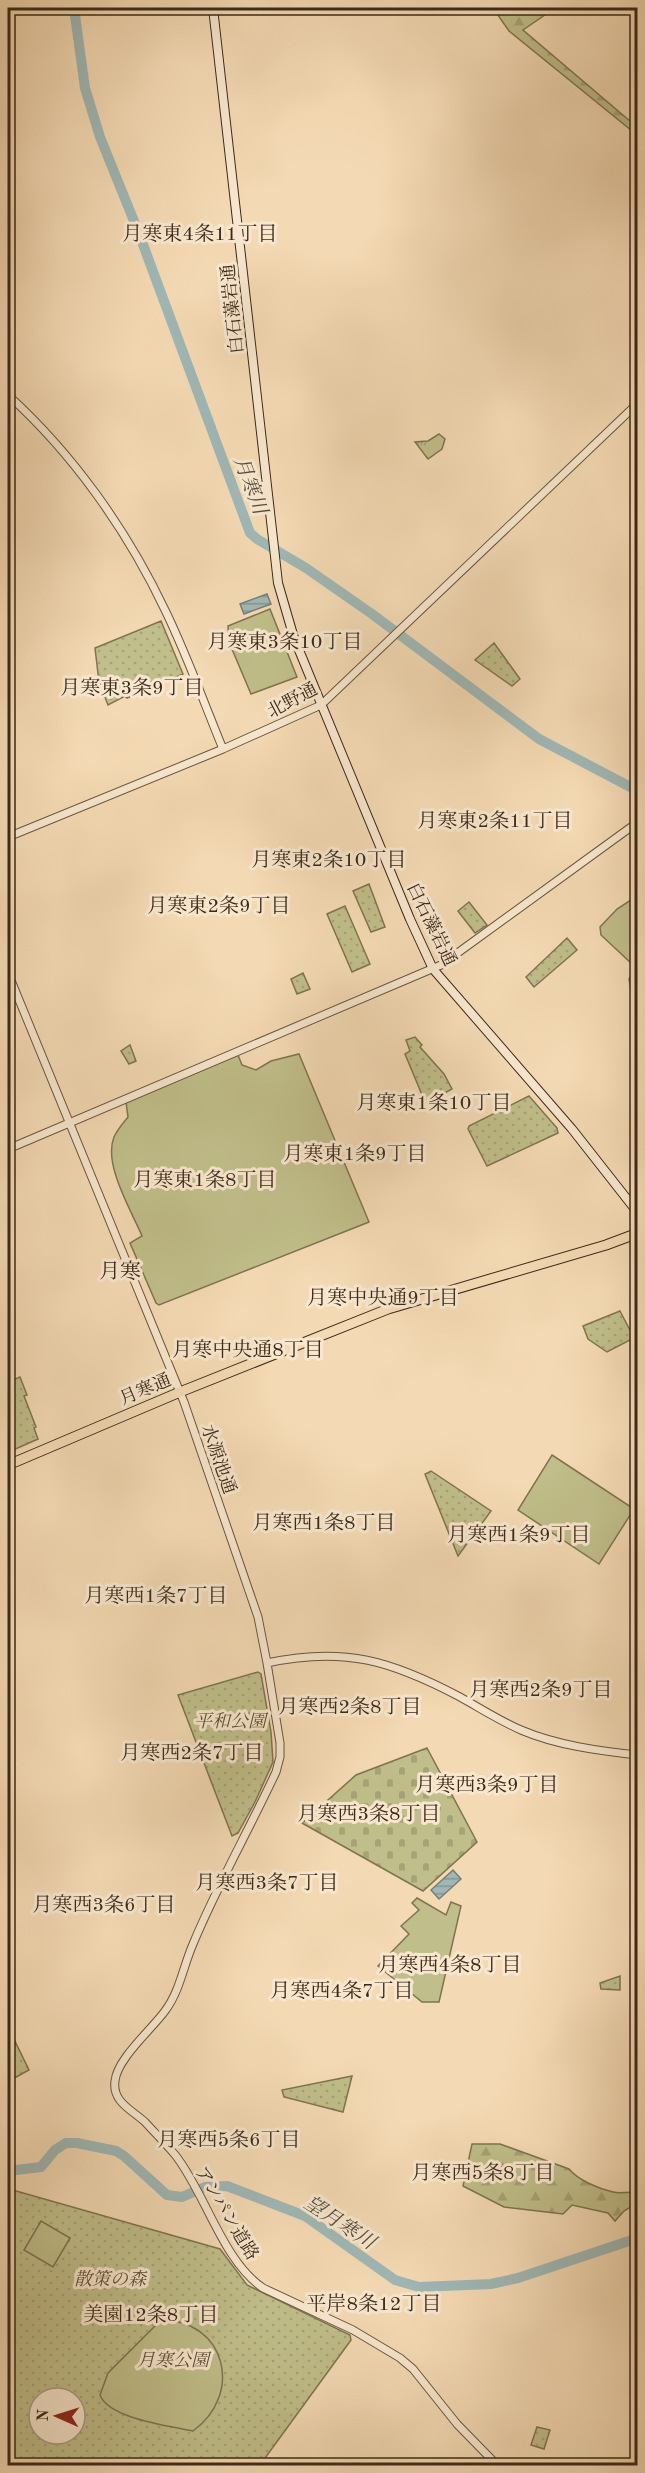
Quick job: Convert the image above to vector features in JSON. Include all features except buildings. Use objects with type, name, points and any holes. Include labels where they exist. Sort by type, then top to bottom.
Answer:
[{"type":"highway","name":"月寒通","points":[[8,1465],[180,1392],[388,1309],[606,1245],[638,1233]]},
{"type":"main road","name":"白石藻岩通","points":[[213,8],[275,563],[284,611],[321,705],[433,969],[572,1129],[638,1213]]},
{"type":"street","points":[[8,395],[52,439],[126,538],[166,612],[224,749]]},
{"type":"street","name":"北野通","points":[[8,837],[224,749],[321,705],[638,403]]},
{"type":"street","points":[[8,1149],[433,969],[638,822]]},
{"type":"street","name":"水源池通","points":[[8,974],[180,1392],[258,1617],[267,1664]]},
{"type":"street","points":[[267,1664],[306,1656],[331,1654],[370,1659],[434,1683],[521,1730],[558,1741],[638,1755]]},
{"type":"street","name":"アンパン道路","points":[[267,1664],[280,1743],[280,1757],[276,1772],[192,1945],[175,1995],[166,2010],[117,2069],[116,2095],[120,2102],[144,2121],[175,2156],[237,2262],[251,2280],[263,2288],[353,2330],[400,2358],[413,2369],[456,2424],[498,2466]]},
{"type":"green space","points":[[493,8],[555,8],[523,30],[637,127],[637,135],[509,31]]},
{"type":"green space","points":[[439,434],[445,439],[442,449],[428,459],[415,442],[428,441]]},
{"type":"green space","points":[[270,609],[297,677],[251,694],[229,642],[228,626]]},
{"type":"green space","points":[[161,621],[183,674],[127,698],[125,696],[108,705],[99,682],[95,648]]},
{"type":"green space","points":[[494,643],[520,679],[512,686],[475,660]]},
{"type":"green space","points":[[369,884],[385,927],[371,932],[353,891]]},
{"type":"green space","points":[[637,896],[637,996],[632,996],[629,979],[635,970],[633,965],[601,935],[600,927],[617,909]]},
{"type":"green space","points":[[469,902],[487,925],[475,933],[458,911]]},
{"type":"green space","points":[[345,906],[370,964],[352,972],[327,914]]},
{"type":"green space","points":[[567,938],[577,950],[534,987],[526,977]]},
{"type":"green space","points":[[303,973],[310,989],[297,994],[291,979]]},
{"type":"green space","points":[[415,1037],[422,1045],[420,1047],[444,1074],[452,1089],[427,1103],[405,1054],[410,1051],[406,1040]]},
{"type":"green space","points":[[130,1045],[136,1061],[129,1064],[121,1051]]},
{"type":"green space","points":[[299,1054],[369,1222],[159,1305],[156,1303],[130,1243],[142,1236],[120,1187],[112,1160],[114,1137],[128,1117],[126,1102],[238,1055],[242,1065],[256,1070],[271,1061]]},
{"type":"green space","points":[[529,1096],[557,1128],[558,1133],[487,1166],[468,1129],[469,1126]]},
{"type":"green space","points":[[620,1311],[634,1338],[607,1352],[588,1339],[583,1326]]},
{"type":"green space","points":[[20,1377],[38,1439],[11,1451],[8,1441],[8,1382]]},
{"type":"green space","points":[[552,1455],[634,1509],[599,1564],[518,1510]]},
{"type":"green space","points":[[431,1471],[491,1511],[458,1556],[425,1474]]},
{"type":"green space","name":"平和公園","points":[[258,1672],[261,1674],[271,1732],[273,1762],[238,1833],[232,1836],[178,1695]]},
{"type":"green space","points":[[427,1748],[477,1842],[423,1891],[302,1823],[356,1775]]},
{"type":"green space","points":[[417,1898],[446,1915],[451,1902],[461,1906],[439,2002],[422,2002],[378,1966],[409,1934],[401,1926],[419,1910],[412,1903]]},
{"type":"green space","points":[[620,1976],[620,1990],[601,1989],[600,1983]]},
{"type":"green space","name":"月寒公園","points":[[8,2027],[29,2070],[9,2081],[14,2125],[9,2189],[220,2249],[247,2285],[350,2335],[351,2340],[260,2465],[8,2465]]},
{"type":"green space","points":[[352,2076],[343,2112],[284,2097],[282,2090]]},
{"type":"green space","points":[[472,2144],[500,2144],[569,2169],[583,2180],[601,2189],[616,2193],[637,2193],[637,2203],[624,2211],[615,2221],[608,2213],[572,2205],[563,2214],[504,2207],[463,2186]]},
{"type":"green space","points":[[41,2221],[70,2238],[53,2267],[24,2250]]},
{"type":"green space","points":[[161,2320],[183,2323],[201,2332],[213,2345],[221,2362],[222,2380],[219,2398],[209,2416],[193,2431],[128,2416],[115,2410],[100,2395],[108,2373]]},
{"type":"green space","points":[[537,2427],[550,2430],[544,2449],[531,2445]]},
{"type":"water","points":[[267,594],[271,604],[244,614],[240,604]]},
{"type":"water","points":[[453,1870],[461,1879],[439,1899],[431,1890]]},
{"type":"waterway","name":"月寒川","points":[[74,8],[85,88],[100,137],[138,231],[250,533],[306,568],[372,614],[539,739],[638,791]]},
{"type":"waterway","name":"望月寒川","points":[[8,2171],[41,2167],[55,2150],[66,2143],[116,2151],[167,2195],[182,2197],[205,2187],[227,2186],[305,2216],[395,2280],[419,2287],[491,2284],[518,2278],[638,2238]]},
{"type":"district","name":"月寒東4条11丁目","points":[[200,233]]},
{"type":"district","name":"月寒東3条10丁目","points":[[285,641]]},
{"type":"district","name":"月寒東3条9丁目","points":[[132,687]]},
{"type":"district","name":"月寒東2条11丁目","points":[[495,820]]},
{"type":"district","name":"月寒東2条10丁目","points":[[329,859]]},
{"type":"district","name":"月寒東2条9丁目","points":[[219,905]]},
{"type":"district","name":"月寒東1条10丁目","points":[[434,1102]]},
{"type":"district","name":"月寒東1条9丁目","points":[[355,1153]]},
{"type":"district","name":"月寒東1条8丁目","points":[[205,1179]]},
{"type":"district","name":"月寒","points":[[120,1271]]},
{"type":"district","name":"月寒中央通9丁目","points":[[383,1297]]},
{"type":"district","name":"月寒中央通8丁目","points":[[248,1349]]},
{"type":"district","name":"月寒西1条8丁目","points":[[324,1522]]},
{"type":"district","name":"月寒西1条9丁目","points":[[519,1534]]},
{"type":"district","name":"月寒西1条7丁目","points":[[156,1595]]},
{"type":"district","name":"月寒西2条9丁目","points":[[541,1689]]},
{"type":"district","name":"月寒西2条8丁目","points":[[350,1706]]},
{"type":"district","name":"月寒西2条7丁目","points":[[192,1752]]},
{"type":"district","name":"月寒西3条9丁目","points":[[487,1784]]},
{"type":"district","name":"月寒西3条8丁目","points":[[369,1813]]},
{"type":"district","name":"月寒西3条7丁目","points":[[267,1882]]},
{"type":"district","name":"月寒西3条6丁目","points":[[104,1904]]},
{"type":"district","name":"月寒西4条8丁目","points":[[450,1964]]},
{"type":"district","name":"月寒西4条7丁目","points":[[342,1990]]},
{"type":"district","name":"月寒西5条6丁目","points":[[229,2139]]},
{"type":"district","name":"月寒西5条8丁目","points":[[483,2172]]},
{"type":"district","name":"平岸8条12丁目","points":[[374,2303]]},
{"type":"district","name":"美園12条8丁目","points":[[151,2314]]},
{"type":"park label","name":"散策の森","points":[[110,2279]]}]
